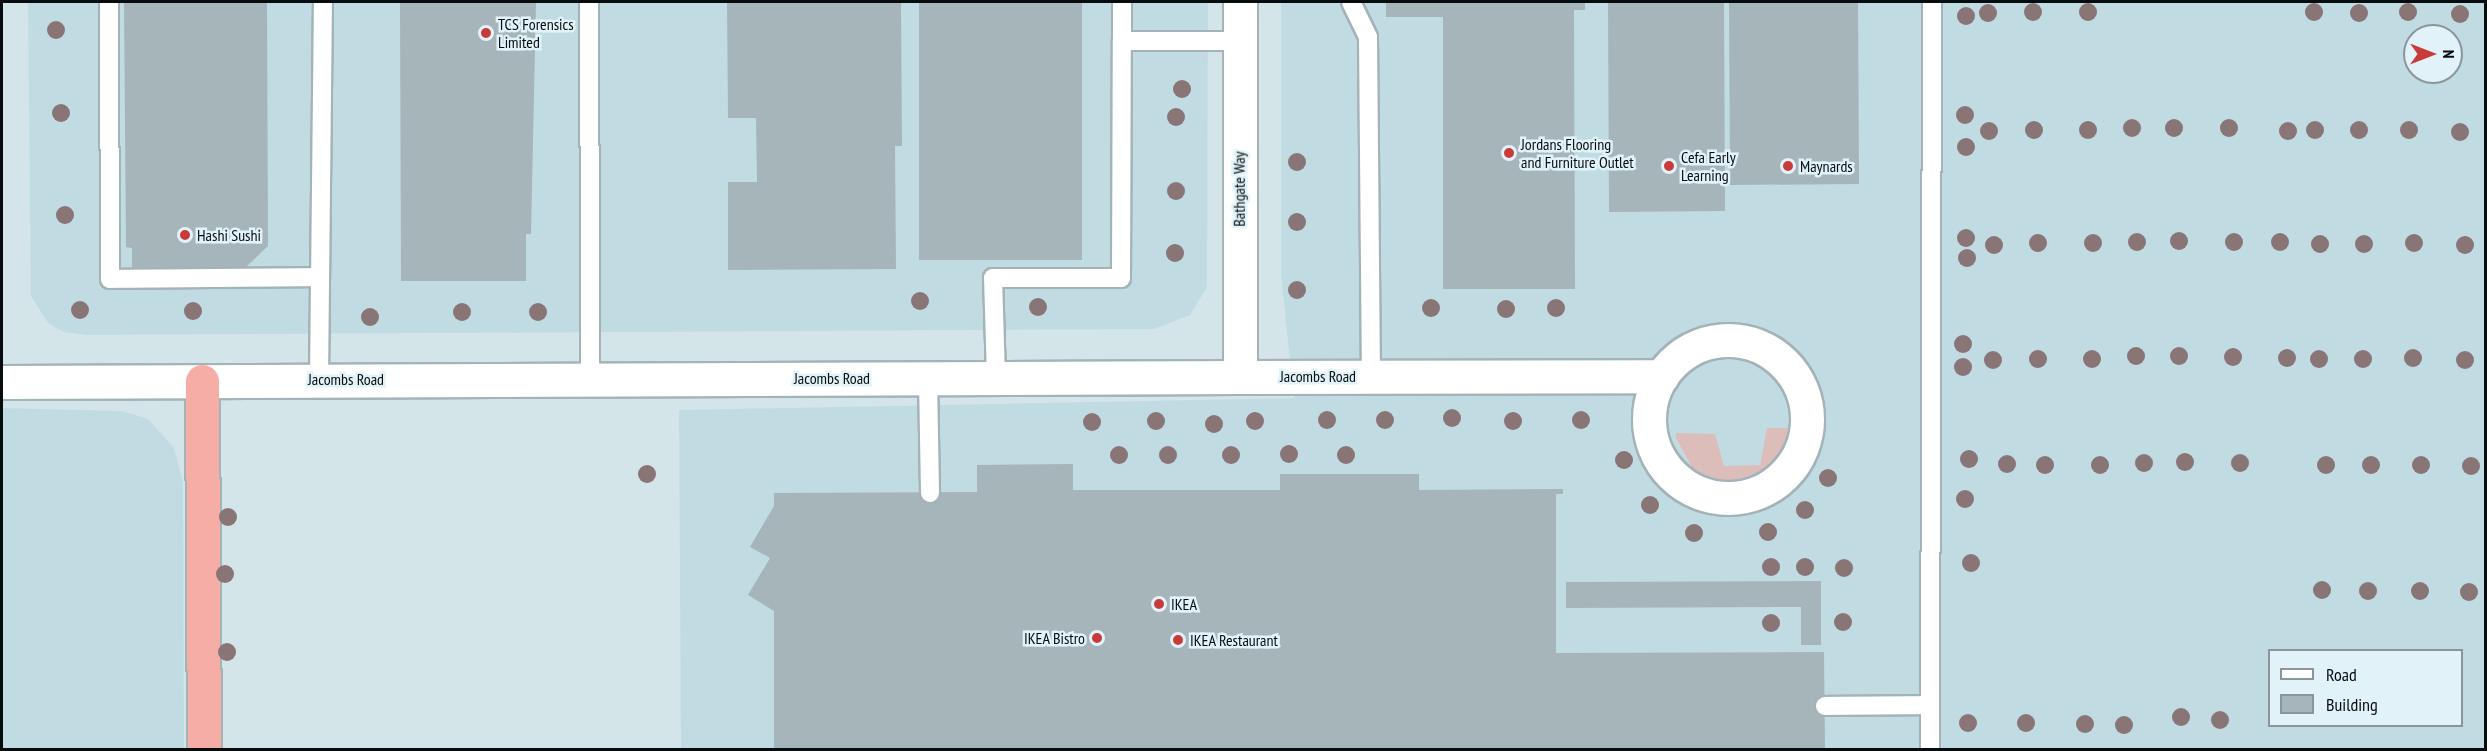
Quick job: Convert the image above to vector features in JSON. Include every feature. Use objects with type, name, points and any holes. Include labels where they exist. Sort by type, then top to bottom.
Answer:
[{"type":"highway","points":[[202,381],[204,750]]},
{"type":"street","name":"Bathgate Way","points":[[1240,2],[1240,377]]},
{"type":"street","points":[[1735,340],[1774,355],[1799,384],[1807,407],[1807,433],[1798,457],[1783,478],[1761,492],[1737,499],[1711,497],[1688,488],[1668,471],[1655,450],[1649,424],[1652,399],[1662,376],[1676,360],[1714,341],[1735,340]]},
{"type":"street","name":"Jacombs Road","points":[[2,382],[590,378],[1662,376]]},
{"type":"lane","points":[[109,2],[110,279],[320,277]]},
{"type":"lane","points":[[319,379],[323,2]]},
{"type":"lane","points":[[589,2],[590,378]]},
{"type":"lane","points":[[996,378],[993,278],[1121,278],[1122,2]]},
{"type":"lane","points":[[1351,2],[1368,37],[1371,376]]},
{"type":"lane","points":[[1930,750],[1932,2]]},
{"type":"lane","points":[[1122,41],[1240,41]]},
{"type":"lane","points":[[928,378],[930,493]]},
{"type":"lane","points":[[1825,706],[1930,705]]},
{"type":"shaded area","points":[[28,2],[1208,2],[1207,287],[1190,315],[1154,329],[86,335],[64,332],[48,323],[31,296]]},
{"type":"shaded area","points":[[1281,2],[2485,2],[2485,749],[681,749],[679,410],[1294,398],[1281,275]]},
{"type":"shaded area","points":[[2,408],[122,411],[148,419],[174,448],[183,483],[184,749],[2,749]]},
{"type":"shaded area","points":[[1767,428],[1788,428],[1783,454],[1772,468],[1741,484],[1724,484],[1693,469],[1676,438],[1676,433],[1715,434],[1724,466],[1760,465]]},
{"type":"building","points":[[124,2],[267,2],[268,246],[244,269],[132,269],[132,248],[126,247]]},
{"type":"building","points":[[400,2],[536,2],[531,234],[526,234],[526,281],[401,281]]},
{"type":"building","points":[[727,2],[901,2],[902,146],[895,146],[896,269],[728,270],[728,182],[757,182],[756,118],[728,118]]},
{"type":"building","points":[[919,2],[1082,2],[1082,260],[919,260]]},
{"type":"building","name":"Jordans Flooring and Furniture Outlet","points":[[1386,2],[1585,2],[1585,10],[1574,10],[1575,289],[1443,289],[1443,17],[1386,17]]},
{"type":"building","points":[[1608,2],[1724,2],[1725,211],[1609,212]]},
{"type":"building","points":[[1729,2],[1858,2],[1859,184],[1730,185]]},
{"type":"building","name":"IKEA","points":[[1073,464],[1073,490],[1280,490],[1280,474],[1419,474],[1419,490],[1563,489],[1563,494],[1556,494],[1556,653],[1824,652],[1825,750],[774,750],[774,611],[748,595],[770,558],[750,547],[774,506],[774,493],[977,492],[977,465]]},
{"type":"building","points":[[1821,581],[1821,645],[1801,645],[1801,607],[1566,608],[1566,582]]},
{"type":"place","name":"TCS Forensics Limited","points":[[486,33]]},
{"type":"place","name":"Jordans Flooring and Furniture Outlet","points":[[1509,153]]},
{"type":"place","name":"Cefa Early Learning","points":[[1669,166]]},
{"type":"place","name":"Maynards","points":[[1788,166]]},
{"type":"place","name":"Hashi Sushi","points":[[185,235]]},
{"type":"place","name":"IKEA","points":[[1159,604]]},
{"type":"place","name":"IKEA Bistro","points":[[1097,638]]},
{"type":"place","name":"IKEA Restaurant","points":[[1178,640]]}]
